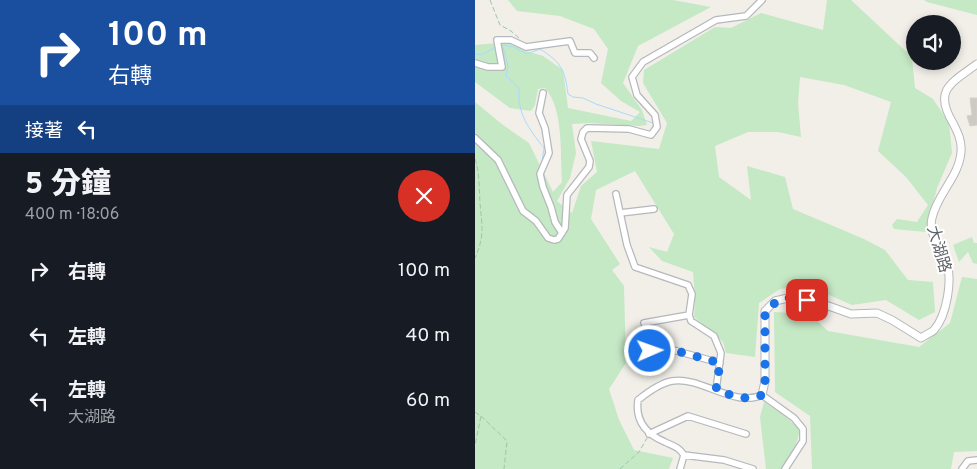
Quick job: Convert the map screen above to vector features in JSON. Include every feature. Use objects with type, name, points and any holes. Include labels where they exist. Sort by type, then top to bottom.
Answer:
[{"type":"street","points":[[475,138],[498,160],[523,211],[536,221],[548,238],[559,239],[565,228],[567,195],[589,167],[590,161],[581,138],[583,132],[587,128],[629,129],[651,135],[657,127],[655,114],[637,95],[632,77],[643,62],[716,20],[746,16],[762,0]]},
{"type":"street","points":[[475,63],[488,67],[502,67],[497,40],[511,40],[526,46],[570,41],[575,53],[591,53],[595,58]]},
{"type":"street","name":"大湖路","points":[[758,397],[765,381],[765,312],[775,301],[792,297],[823,304],[851,314],[877,313],[921,338],[933,331],[946,308],[949,279],[946,260],[932,233],[931,220],[935,206],[958,165],[961,148],[958,132],[947,113],[943,100],[944,93],[956,80],[977,64]]},
{"type":"street","points":[[543,93],[539,113],[545,128],[549,154],[540,174],[555,222],[562,233]]},
{"type":"street","points":[[616,194],[635,267],[688,284],[692,294],[689,315],[691,321],[714,336],[721,353],[716,390]]},
{"type":"street","points":[[620,213],[654,209]]},
{"type":"street","points":[[656,333],[647,330],[644,323],[689,315]]},
{"type":"street","points":[[639,356],[650,351],[666,348],[720,363]]},
{"type":"street","points":[[753,469],[724,460],[684,455],[680,449],[648,435],[640,422],[637,410],[638,400],[651,390],[669,381],[676,380],[741,398],[758,397],[794,418],[803,429],[803,440],[785,469]]},
{"type":"street","points":[[648,435],[688,416],[746,434]]},
{"type":"street","points":[[680,469],[684,455]]},
{"type":"street","points":[[962,469],[968,461],[977,460]]},
{"type":"path","points":[[490,0],[500,25],[520,39],[519,43]]},
{"type":"path","points":[[475,159],[480,186],[483,228],[481,244],[475,258]]},
{"type":"path","points":[[475,412],[507,441],[504,469]]},
{"type":"path","points":[[475,445],[481,416]]},
{"type":"path","points":[[620,469],[639,452],[648,435]]},
{"type":"green space","points":[[508,0],[673,0],[711,7],[638,46],[623,83],[642,110],[647,125],[572,124],[576,153],[570,178],[557,201],[572,213],[581,186],[597,172],[591,141],[659,149],[667,123],[643,83],[644,70],[715,27],[731,28],[761,13],[823,30],[827,0],[851,0],[906,51],[906,70],[913,70],[915,88],[933,99],[949,123],[952,153],[937,188],[926,232],[894,229],[892,225],[897,219],[917,222],[928,205],[906,177],[878,151],[891,102],[844,85],[800,77],[798,103],[801,137],[778,132],[748,132],[715,146],[719,177],[751,200],[747,166],[785,177],[793,209],[885,250],[908,280],[933,282],[935,312],[919,320],[886,300],[852,305],[806,285],[780,289],[759,303],[755,357],[726,353],[723,342],[694,317],[693,272],[662,261],[649,247],[667,252],[674,234],[635,171],[596,190],[591,219],[620,264],[612,270],[624,286],[626,363],[609,389],[619,420],[634,450],[673,458],[669,469],[475,469],[475,102],[529,143],[553,192],[562,182],[560,132],[551,97],[545,88],[538,89],[535,105],[531,111],[510,108],[475,82],[475,45],[507,42],[526,51],[543,56],[563,70],[568,108],[631,121],[640,112],[621,101],[601,83],[608,49],[594,29],[560,16],[517,11]]},
{"type":"green space","points":[[924,0],[977,0],[977,15],[927,2]]},
{"type":"green space","points":[[972,237],[974,243],[977,243],[977,264],[973,263],[968,252],[959,262],[953,245]]},
{"type":"green space","points":[[962,277],[977,279],[977,451],[954,452],[951,469],[812,469],[810,416],[775,392],[774,312],[810,314],[828,331],[919,347],[950,323]]},
{"type":"green space","points":[[764,402],[800,429],[796,445],[782,469],[766,469],[760,417]]},
{"type":"building","points":[[970,98],[977,98],[977,125],[970,126],[967,116],[972,115]]},
{"type":"waterway","points":[[501,45],[513,47],[527,54],[540,49],[553,58],[561,67],[568,94],[653,123]]},
{"type":"waterway","points":[[475,54],[482,55],[495,47]]},
{"type":"waterway","points":[[503,47],[508,66],[506,76],[519,88],[520,106],[525,121],[544,148],[542,163]]},
{"type":"route","points":[[650,351],[666,348],[720,363],[716,390],[741,398],[755,398],[762,395],[765,381],[765,312],[775,301],[792,297],[807,300]]}]
